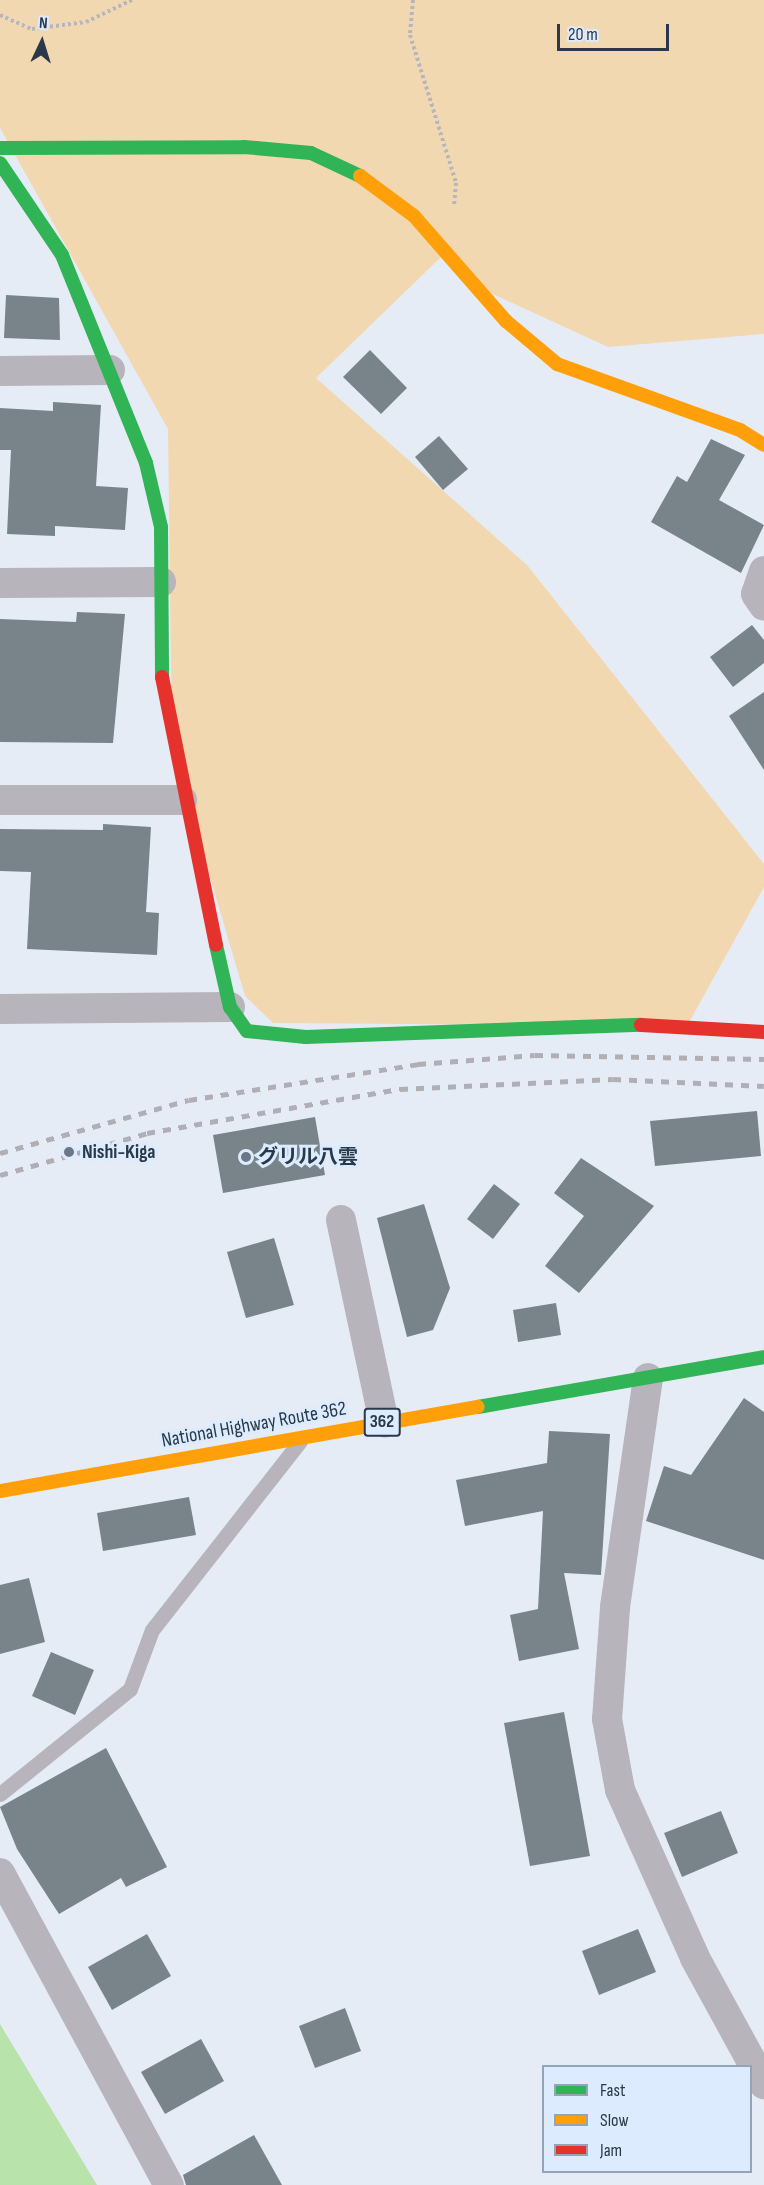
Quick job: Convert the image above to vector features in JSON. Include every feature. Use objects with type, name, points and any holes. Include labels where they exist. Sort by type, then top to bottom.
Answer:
[{"type":"main road","points":[[0,148],[244,147],[311,153],[375,182],[414,216],[506,321],[557,364],[740,430],[764,445]]},
{"type":"main road","points":[[0,163],[62,255],[146,463],[161,527],[162,697],[182,800],[230,1007],[247,1032],[306,1037],[667,1024],[764,1032]]},
{"type":"main road","name":"National Highway Route 362","points":[[0,1491],[305,1435],[764,1357]]},
{"type":"street","points":[[0,370],[110,370]]},
{"type":"street","points":[[764,571],[756,594],[764,606]]},
{"type":"street","points":[[0,583],[161,582]]},
{"type":"street","points":[[0,800],[182,800]]},
{"type":"street","points":[[0,1010],[230,1007]]},
{"type":"street","points":[[341,1220],[384,1422]]},
{"type":"street","points":[[648,1378],[615,1608],[606,1719],[620,1790],[695,1958],[764,2084]]},
{"type":"street","points":[[0,1873],[169,2185]]},
{"type":"lane","points":[[0,1794],[130,1689],[152,1630],[305,1435]]},
{"type":"path","points":[[0,15],[32,29],[86,22],[132,0]]},
{"type":"path","points":[[413,0],[410,35],[456,183],[448,257]]},
{"type":"shaded area","points":[[0,0],[764,0],[764,334],[608,347],[473,285],[442,256],[316,378],[527,565],[764,864],[764,887],[687,1026],[273,1023],[245,996],[172,748],[168,429],[0,128]]},
{"type":"shaded area","points":[[0,2024],[6,2034],[97,2185],[0,2185]]},
{"type":"building","points":[[6,295],[59,298],[60,340],[4,338]]},
{"type":"building","points":[[370,350],[407,388],[381,414],[343,377]]},
{"type":"building","points":[[53,402],[101,405],[96,486],[128,488],[125,530],[55,526],[55,536],[7,534],[11,450],[0,450],[0,408],[53,411]]},
{"type":"building","points":[[439,436],[468,469],[443,490],[415,457]]},
{"type":"building","points":[[711,439],[745,455],[719,500],[764,525],[741,573],[651,522],[677,476],[687,482]]},
{"type":"building","points":[[77,612],[125,614],[113,743],[0,742],[0,619],[76,622]]},
{"type":"building","points":[[752,625],[764,640],[764,663],[733,687],[710,657]]},
{"type":"building","points":[[764,692],[764,770],[729,716]]},
{"type":"building","points":[[103,824],[151,827],[146,912],[159,913],[157,955],[27,949],[31,872],[0,871],[0,829],[103,830]]},
{"type":"building","points":[[757,1111],[761,1156],[655,1166],[650,1121]]},
{"type":"building","points":[[315,1117],[325,1175],[223,1193],[213,1135]]},
{"type":"building","points":[[581,1158],[654,1206],[579,1293],[545,1266],[584,1216],[554,1193]]},
{"type":"building","points":[[494,1184],[520,1204],[493,1239],[467,1219]]},
{"type":"building","points":[[424,1204],[450,1288],[433,1330],[407,1337],[377,1218]]},
{"type":"building","points":[[274,1238],[294,1305],[246,1318],[227,1252]]},
{"type":"building","points":[[556,1303],[561,1335],[518,1342],[513,1310]]},
{"type":"building","points":[[744,1398],[764,1412],[764,1560],[646,1521],[664,1466],[691,1475]]},
{"type":"building","points":[[549,1431],[610,1434],[601,1575],[564,1573],[579,1649],[519,1661],[510,1615],[538,1609],[543,1511],[465,1526],[456,1480],[547,1463]]},
{"type":"building","points":[[189,1497],[196,1535],[103,1551],[97,1513]]},
{"type":"building","points":[[29,1578],[45,1642],[0,1654],[0,1585]]},
{"type":"building","points":[[51,1652],[94,1670],[75,1715],[32,1696]]},
{"type":"building","points":[[564,1712],[590,1856],[530,1866],[504,1723]]},
{"type":"building","points":[[106,1748],[167,1867],[126,1887],[121,1878],[59,1914],[17,1849],[0,1807]]},
{"type":"building","points":[[721,1811],[738,1853],[682,1877],[664,1833]]},
{"type":"building","points":[[638,1929],[656,1972],[599,1995],[582,1951]]},
{"type":"building","points":[[147,1934],[171,1976],[112,2010],[88,1967]]},
{"type":"building","points":[[345,2008],[361,2051],[315,2068],[299,2026]]},
{"type":"building","points":[[201,2039],[224,2081],[165,2114],[141,2072]]},
{"type":"building","points":[[254,2135],[282,2185],[186,2185],[183,2175]]},
{"type":"railway","points":[[0,1153],[189,1100],[418,1064],[535,1055],[764,1059]]},
{"type":"railway","points":[[0,1175],[147,1133],[400,1089],[613,1079],[764,1086]]},
{"type":"traffic: fast","points":[[0,148],[244,147],[311,153],[360,176]]},
{"type":"traffic: fast","points":[[0,163],[62,255],[146,463],[161,527],[162,677]]},
{"type":"traffic: fast","points":[[216,945],[230,1007],[247,1031],[306,1037],[641,1025]]},
{"type":"traffic: fast","points":[[478,1407],[764,1357]]},
{"type":"traffic: slow","points":[[360,176],[414,216],[506,321],[557,364],[740,430],[764,445]]},
{"type":"traffic: slow","points":[[0,1491],[478,1407]]},
{"type":"traffic: jam","points":[[162,677],[216,945]]},
{"type":"traffic: jam","points":[[641,1025],[764,1032]]},
{"type":"place","name":"Nishi-Kiga","points":[[69,1152]]},
{"type":"place","name":"グリル八雲","points":[[246,1157]]}]
